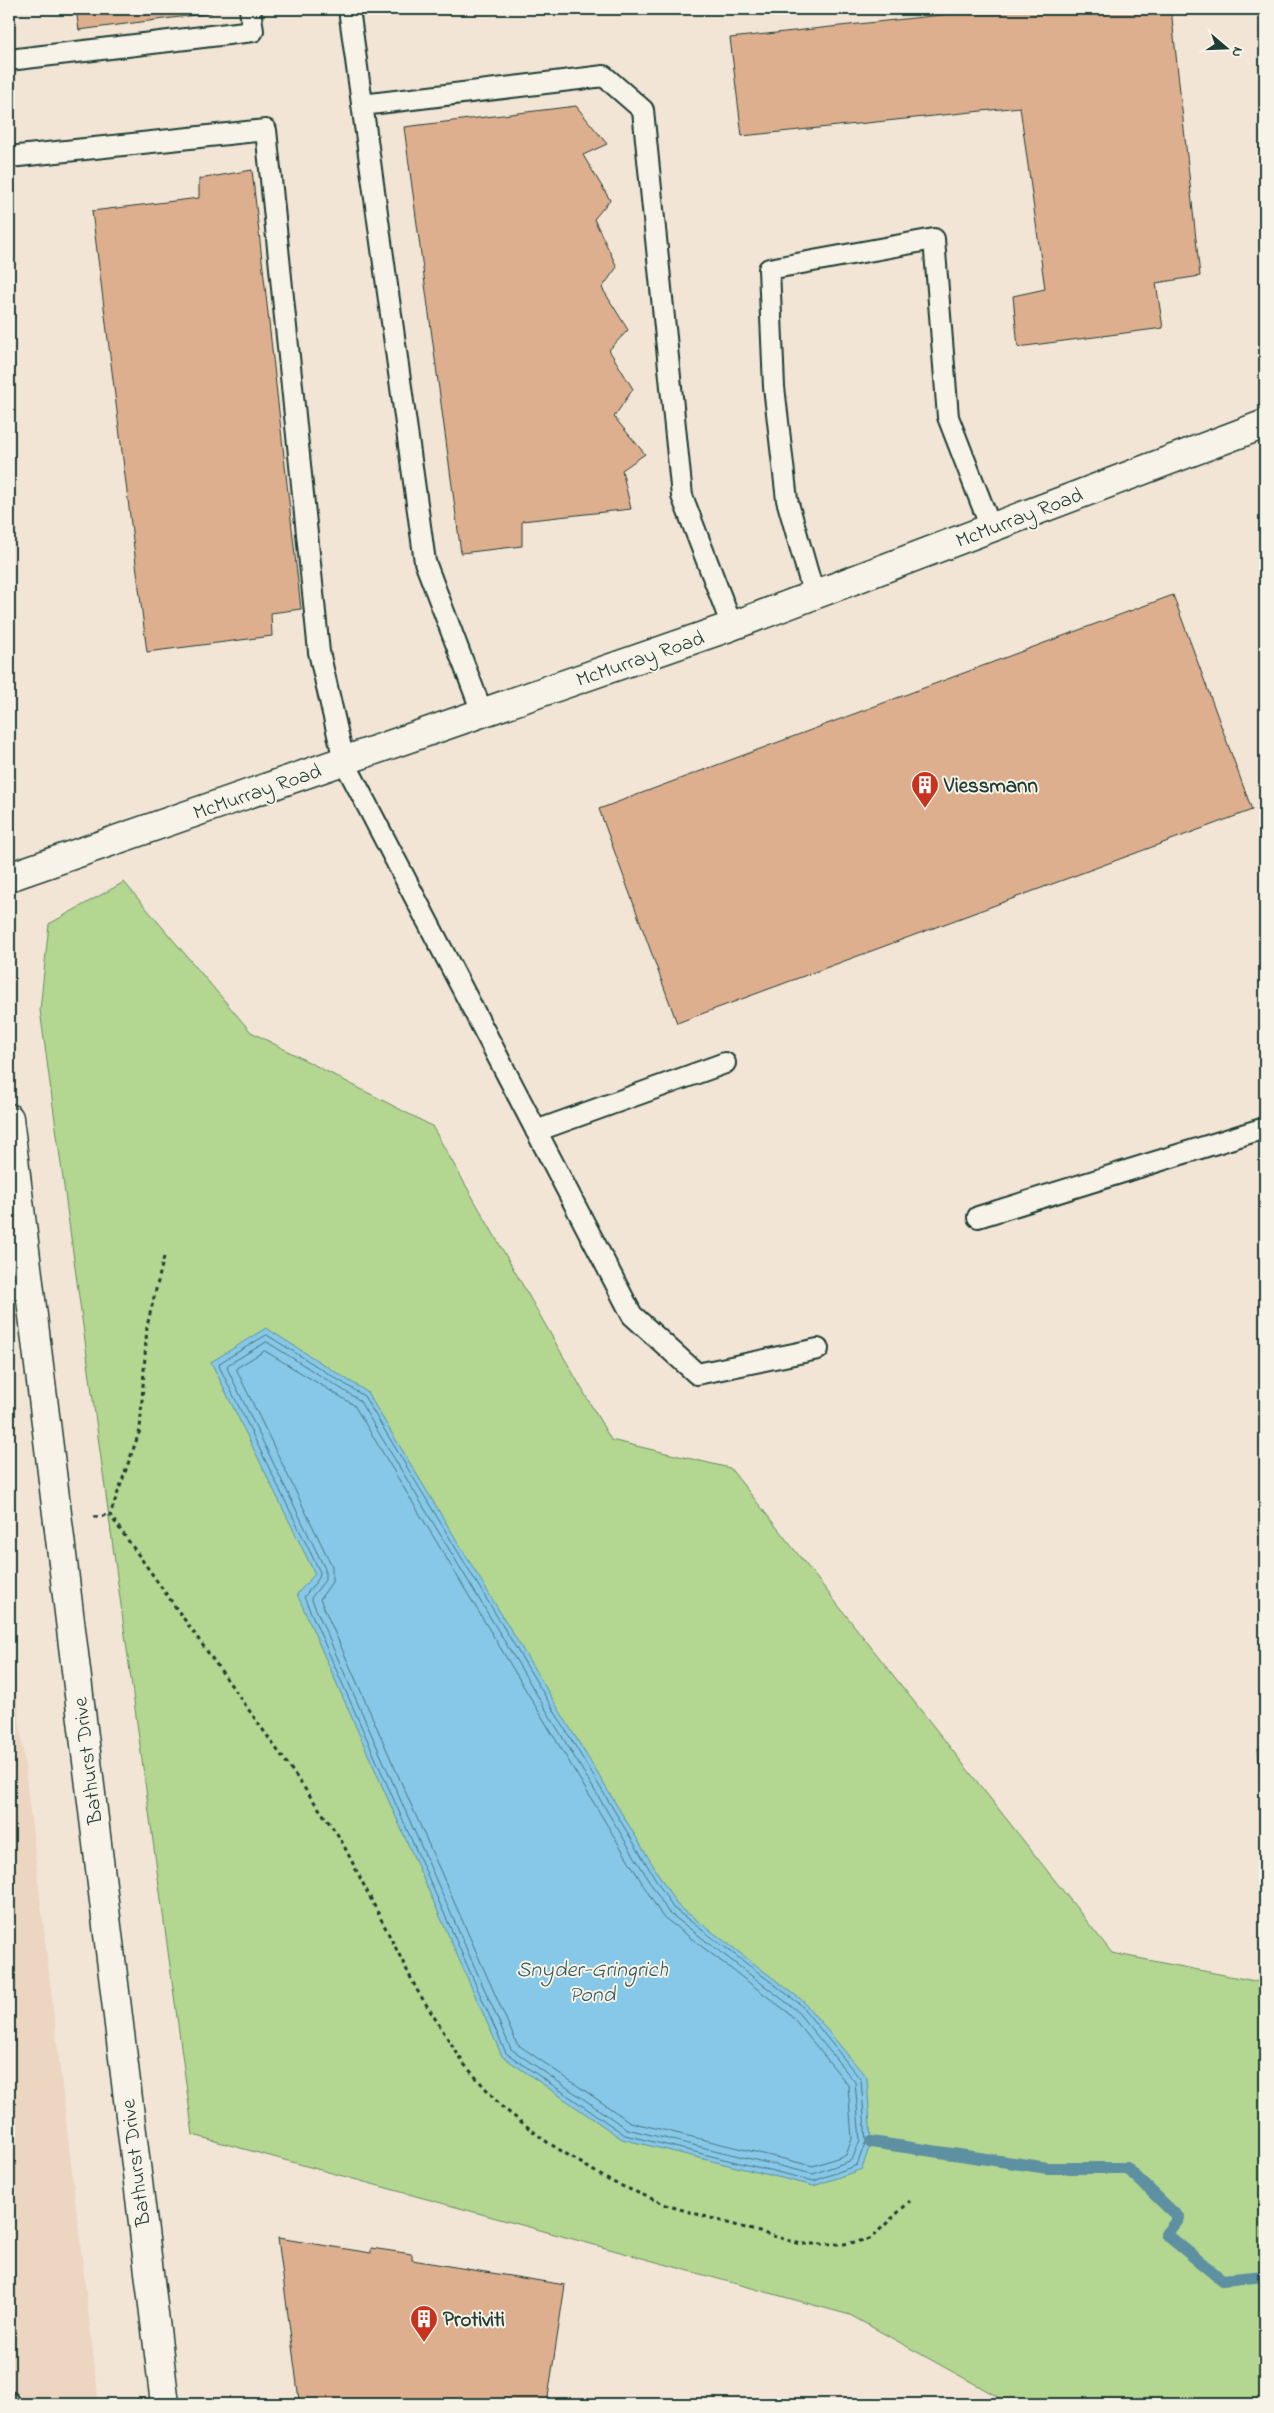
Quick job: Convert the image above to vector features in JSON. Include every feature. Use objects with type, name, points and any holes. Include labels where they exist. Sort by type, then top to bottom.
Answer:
[{"type":"street","name":"McMurray Road","points":[[9,877],[732,626],[1265,424]]},
{"type":"street","name":"Bathurst Drive","points":[[9,1118],[19,1288],[165,2404]]},
{"type":"lane","points":[[9,60],[252,30],[250,9]]},
{"type":"lane","points":[[349,9],[425,562],[482,712]]},
{"type":"lane","points":[[362,105],[604,76],[642,110],[682,496],[732,626]]},
{"type":"lane","points":[[9,157],[266,130],[319,652],[344,760],[632,1315],[697,1374],[818,1349]]},
{"type":"lane","points":[[814,595],[787,500],[774,387],[769,269],[934,239],[948,417],[991,528]]},
{"type":"lane","points":[[536,1131],[725,1063]]},
{"type":"lane","points":[[978,1217],[1265,1128]]},
{"type":"path","points":[[164,1257],[147,1326],[140,1430],[110,1515],[340,1838],[417,1990],[464,2064],[502,2107],[547,2142],[610,2181],[669,2206],[800,2244],[844,2244],[870,2239],[910,2202]]},
{"type":"shaded area","points":[[9,1630],[99,2404],[9,2404]]},
{"type":"green space","points":[[124,882],[251,1032],[432,1126],[611,1440],[730,1468],[1112,1953],[1265,1983],[1265,2404],[1011,2404],[850,2315],[193,2135],[40,1010],[49,924]]},
{"type":"water","name":"Snyder-Gringrich Pond","points":[[266,1328],[367,1392],[677,1905],[803,2001],[867,2078],[871,2142],[862,2169],[814,2186],[622,2139],[502,2056],[297,1594],[315,1574],[211,1362]]},
{"type":"building","points":[[76,9],[211,9],[211,13],[79,30]]},
{"type":"building","points":[[996,9],[1171,9],[1200,276],[1156,283],[1163,328],[1018,347],[1013,296],[1045,289],[1020,107],[742,136],[730,38]]},
{"type":"building","points":[[576,106],[607,144],[583,155],[610,200],[594,219],[617,267],[602,288],[628,330],[609,350],[633,389],[614,417],[645,454],[622,470],[631,509],[522,521],[522,546],[461,553],[404,127]]},
{"type":"building","points":[[252,170],[301,609],[271,613],[272,636],[147,652],[92,211],[199,198],[199,179]]},
{"type":"building","name":"Viessmann","points":[[1173,595],[1252,810],[677,1023],[599,809]]},
{"type":"building","points":[[1265,1747],[1265,1826],[1258,1748]]},
{"type":"building","name":"Protiviti","points":[[278,2238],[371,2253],[371,2248],[412,2254],[412,2260],[565,2285],[547,2404],[293,2404],[293,2402],[299,2400]]},
{"type":"waterway","points":[[871,2142],[1048,2168],[1127,2168],[1179,2218],[1166,2234],[1222,2280],[1265,2276]]},
{"type":"place","name":"Viessmann","points":[[925,809]]},
{"type":"place","name":"Protiviti","points":[[424,2343]]}]
